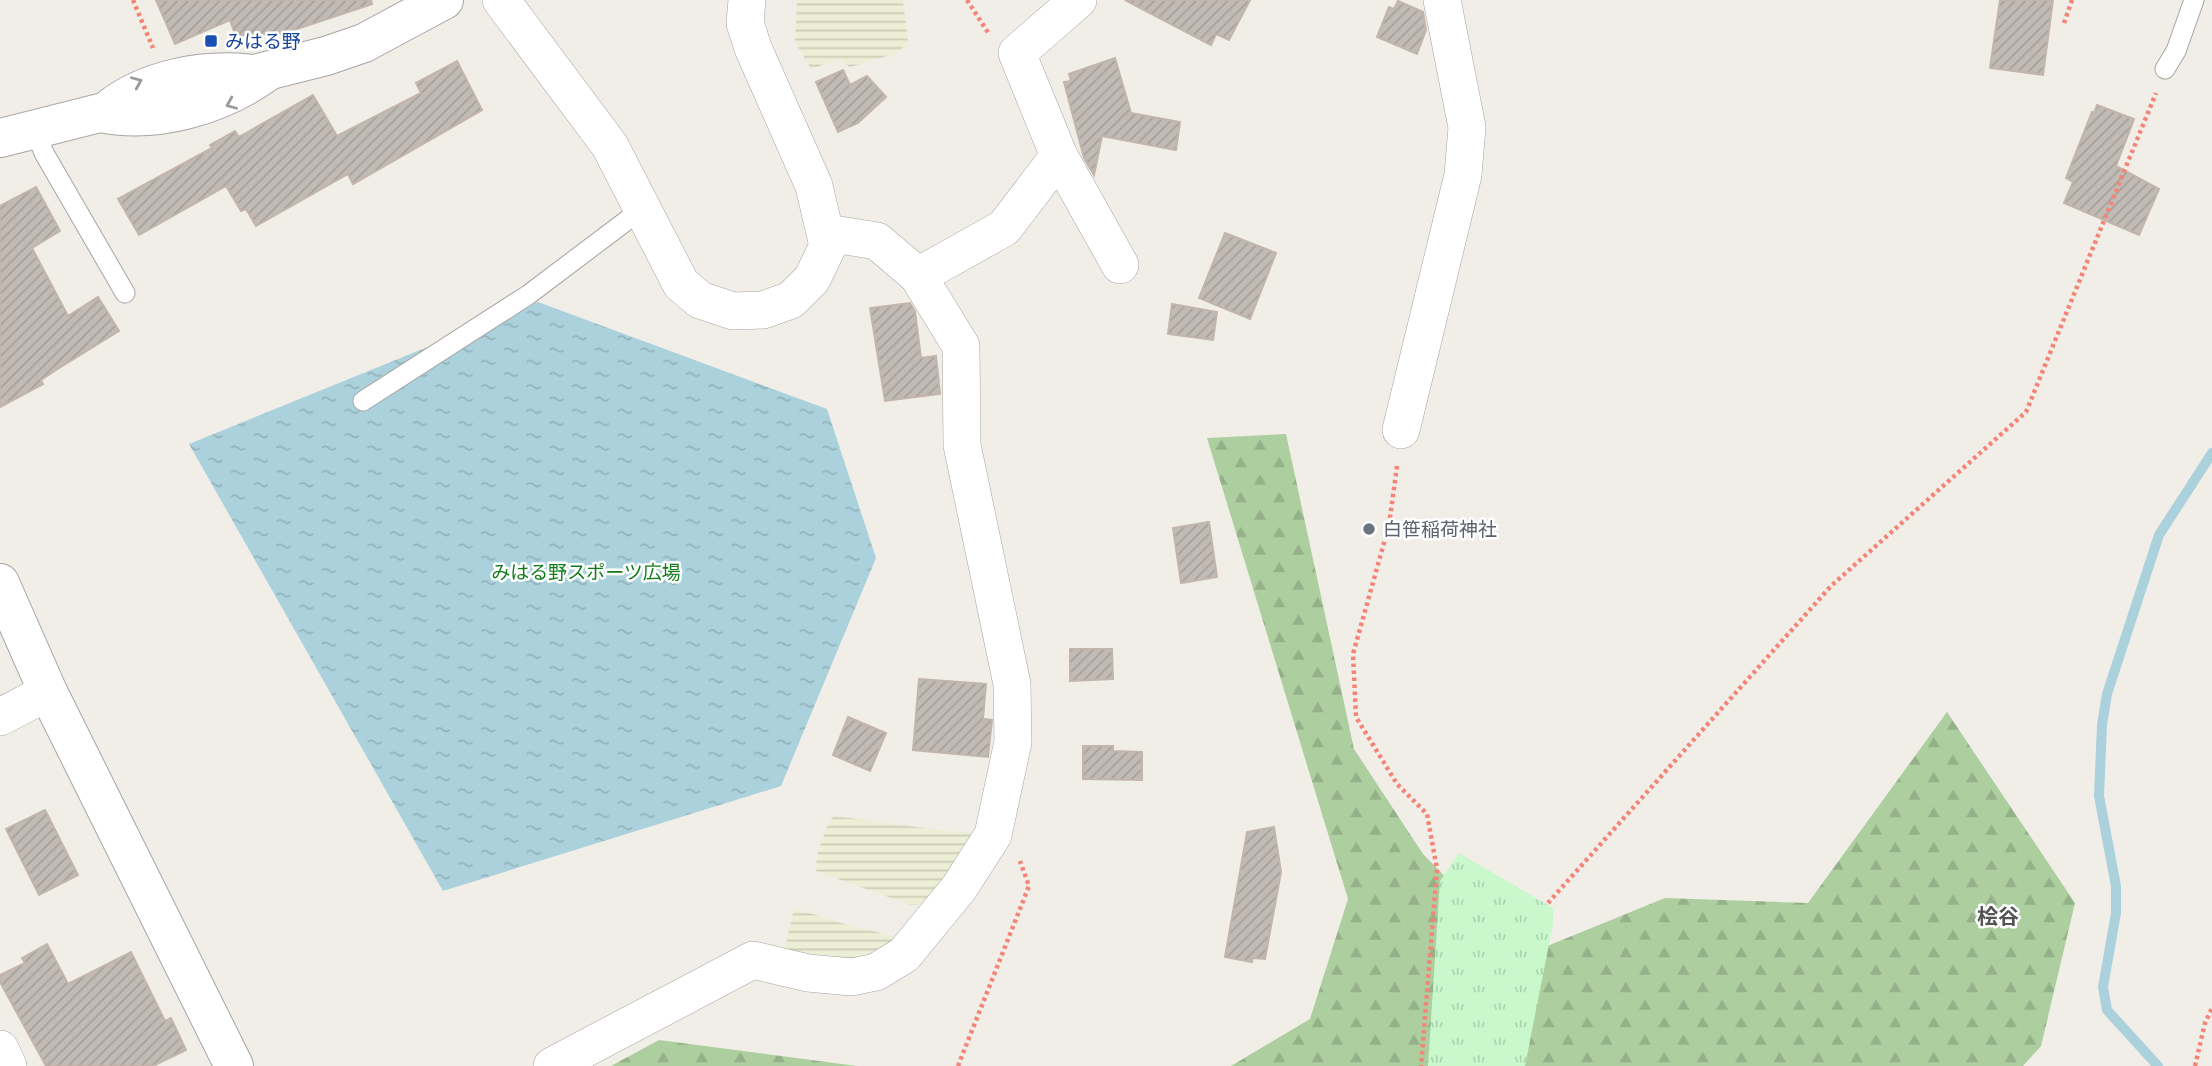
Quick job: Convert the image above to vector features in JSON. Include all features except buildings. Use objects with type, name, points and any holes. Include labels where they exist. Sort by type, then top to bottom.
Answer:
[{"type":"street","points":[[18,134],[288,68],[363,43],[424,14],[444,0]]},
{"type":"street","points":[[500,0],[610,146],[681,284],[700,300],[733,311],[763,310],[791,300],[812,279],[828,246],[814,186],[753,48],[746,23],[747,0]]},
{"type":"street","points":[[1078,0],[1017,53],[1059,156],[1120,265]]},
{"type":"street","points":[[1401,430],[1463,175],[1467,127],[1442,0]]},
{"type":"street","points":[[918,276],[1004,228],[1059,156]]},
{"type":"street","points":[[552,1066],[753,960],[830,975],[852,976],[876,972],[904,955],[959,888],[993,835],[1013,742],[1012,684],[962,445],[961,346],[918,276],[877,241],[827,233]]},
{"type":"street","points":[[0,583],[48,692],[234,1066]]},
{"type":"street","points":[[0,717],[48,692]]},
{"type":"street","points":[[0,1049],[8,1066]]},
{"type":"lane","points":[[2165,69],[2176,51],[2194,0]]},
{"type":"lane","points":[[18,134],[44,153],[125,293]]},
{"type":"lane","points":[[363,401],[528,295],[642,209]]},
{"type":"path","points":[[133,0],[148,41],[159,58]]},
{"type":"path","points":[[2064,23],[2072,0]]},
{"type":"path","points":[[1548,903],[1831,586],[2026,412],[2165,69]]},
{"type":"path","points":[[1401,430],[1389,526],[1353,654],[1356,717],[1397,784],[1427,814],[1437,869],[1421,1066]]},
{"type":"path","points":[[958,1066],[1029,886],[1000,804]]},
{"type":"path","points":[[2195,1066],[2204,1023],[2212,1008]]},
{"type":"green space","points":[[797,0],[903,0],[908,43],[897,53],[850,67],[839,59],[811,69],[795,42]]},
{"type":"green space","points":[[1286,434],[1354,749],[1423,854],[1523,956],[1665,898],[1808,903],[1947,712],[2075,903],[2041,1046],[2023,1066],[1231,1066],[1310,1019],[1348,899],[1207,438]]},
{"type":"green space","points":[[834,816],[977,833],[924,904],[911,905],[816,871],[817,854],[829,822]]},
{"type":"green space","points":[[1459,853],[1553,908],[1553,924],[1525,1066],[1428,1066],[1440,881]]},
{"type":"green space","points":[[794,908],[897,937],[866,966],[784,953]]},
{"type":"green space","points":[[659,1040],[857,1066],[611,1066]]},
{"type":"water","name":"みはる野スポーツ広場","points":[[538,302],[827,409],[876,558],[781,786],[443,891],[189,444]]},
{"type":"waterway","points":[[2158,1066],[2107,1010],[2103,987],[2116,913],[2116,886],[2099,796],[2102,725],[2107,694],[2159,535],[2212,453]]},
{"type":"place","name":"みはる野","points":[[211,41]]},
{"type":"place","name":"白笹稲荷神社","points":[[1369,529]]},
{"type":"district","name":"桧谷","points":[[1998,917]]}]
